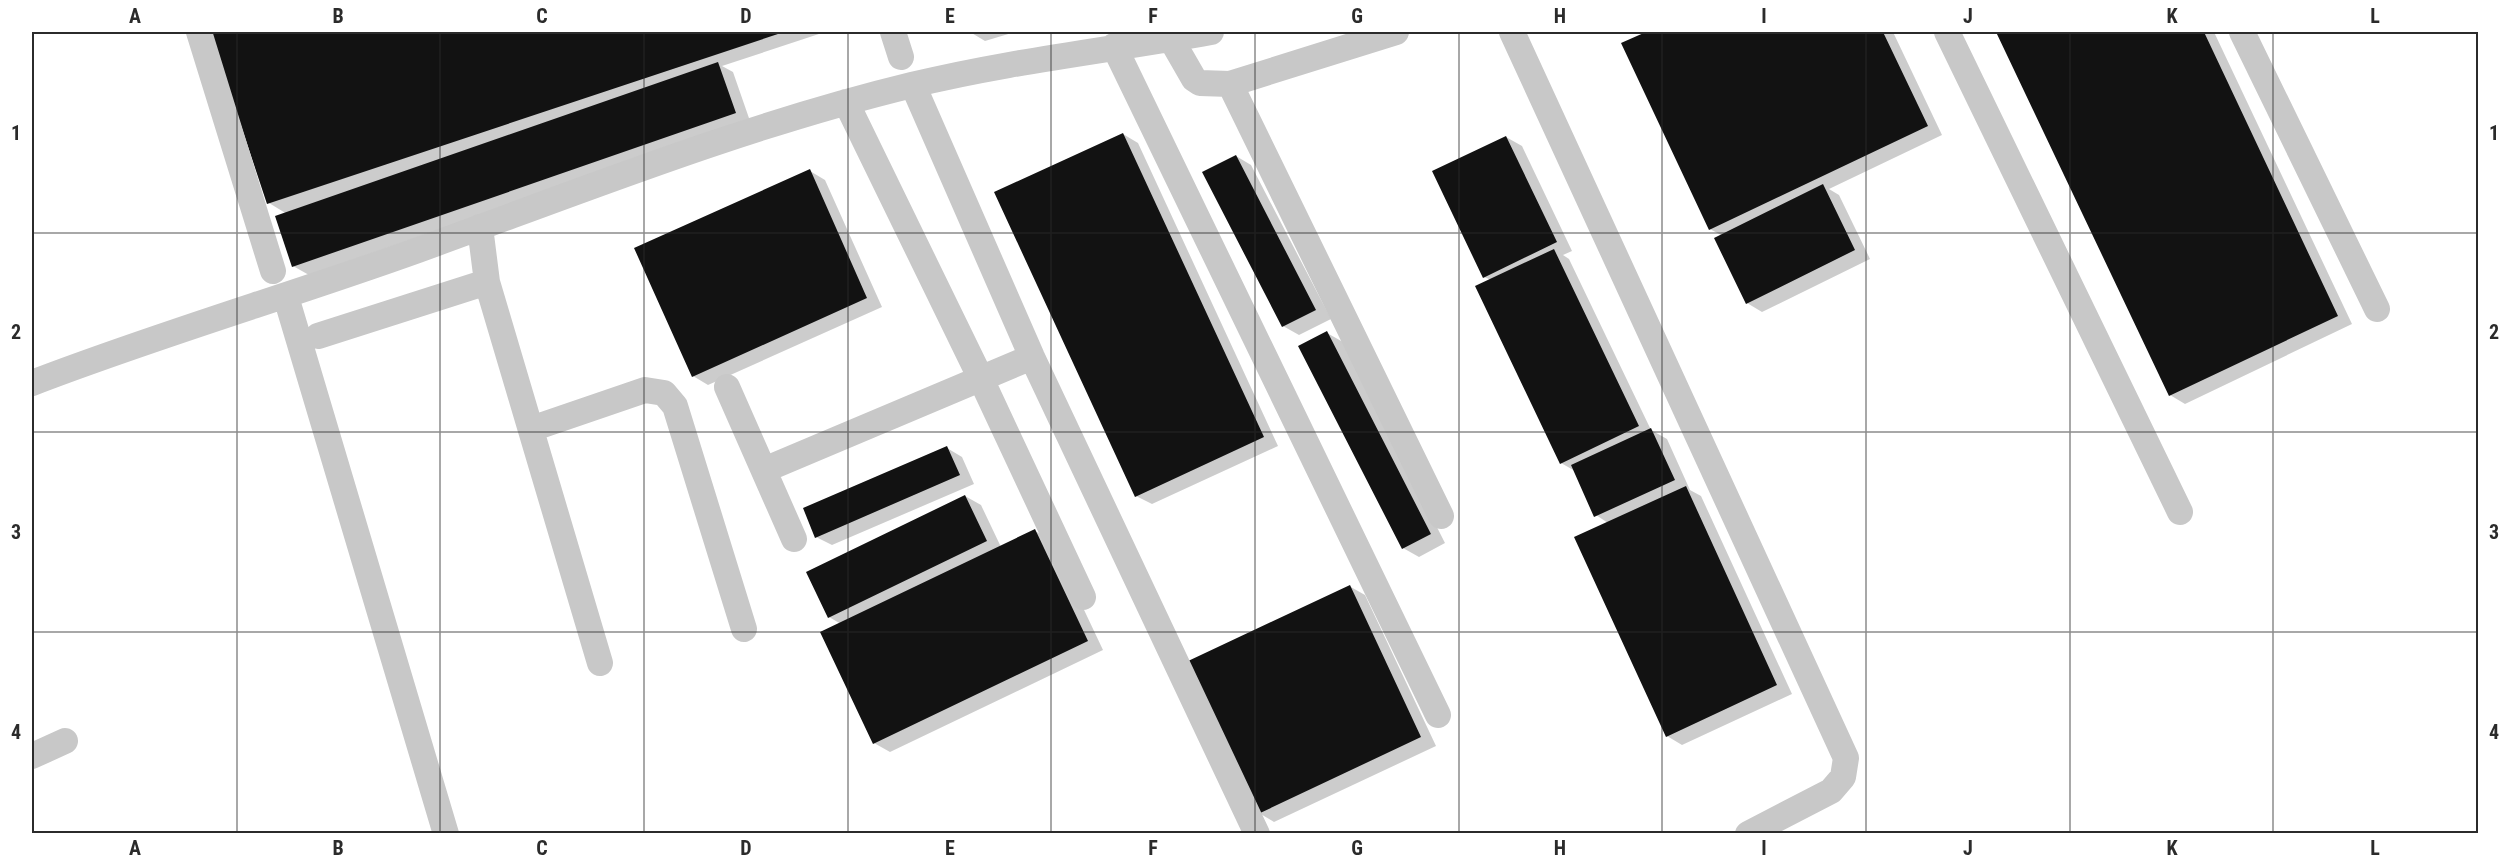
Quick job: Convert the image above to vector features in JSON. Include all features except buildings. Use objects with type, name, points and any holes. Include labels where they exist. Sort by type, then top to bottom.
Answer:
[{"type":"street","points":[[199,32],[273,271]]},
{"type":"street","points":[[893,32],[901,57]]},
{"type":"street","points":[[32,383],[129,346],[286,297],[666,159],[846,102],[1004,65],[1211,32]]},
{"type":"street","points":[[1171,39],[1194,79],[1200,83],[1230,84],[1396,32]]},
{"type":"street","points":[[1512,32],[1846,758],[1843,777],[1831,791],[1748,834]]},
{"type":"street","points":[[1947,32],[2180,512]]},
{"type":"street","points":[[2241,32],[2378,309]]},
{"type":"street","points":[[1114,46],[1438,715]]},
{"type":"street","points":[[1230,84],[1442,516]]},
{"type":"street","points":[[913,85],[1032,357],[1257,834]]},
{"type":"street","points":[[846,102],[981,379],[1083,597]]},
{"type":"street","points":[[480,227],[487,282],[600,663]]},
{"type":"street","points":[[318,336],[487,282]]},
{"type":"street","points":[[286,297],[446,834]]},
{"type":"street","points":[[764,470],[1032,357]]},
{"type":"street","points":[[727,387],[794,539]]},
{"type":"street","points":[[531,429],[645,390],[664,393],[675,406],[744,629]]},
{"type":"street","points":[[32,756],[65,741]]}]
